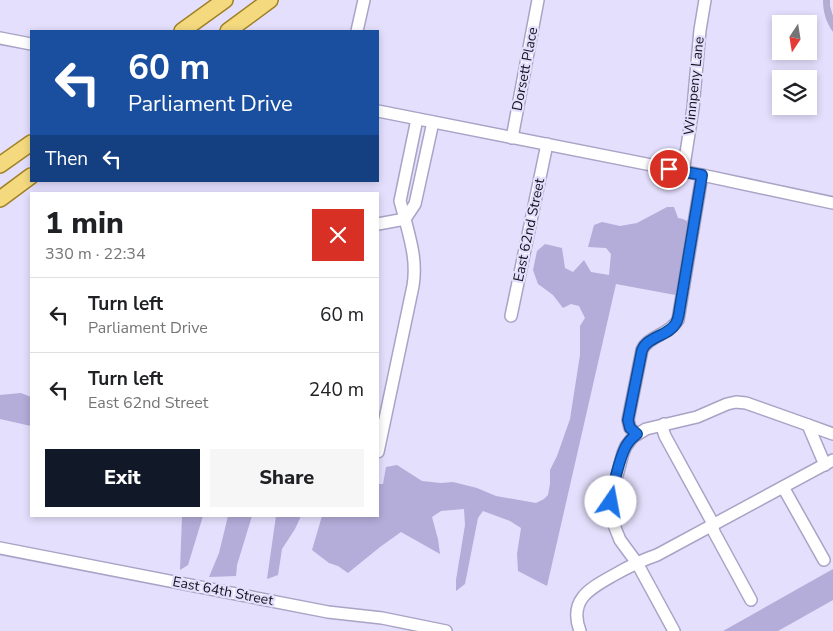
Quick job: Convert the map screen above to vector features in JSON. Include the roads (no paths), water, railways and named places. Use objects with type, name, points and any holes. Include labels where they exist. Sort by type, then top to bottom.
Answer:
[{"type":"main road","points":[[183,30],[225,0]]},
{"type":"main road","points":[[229,30],[270,0]]},
{"type":"main road","points":[[0,166],[30,144]]},
{"type":"main road","points":[[0,199],[30,177]]},
{"type":"street","points":[[357,30],[364,0]]},
{"type":"street","name":"Dorsett Place","points":[[512,138],[538,0]]},
{"type":"street","name":"Winnpeny Lane","points":[[683,172],[693,108],[700,30],[705,0]]},
{"type":"street","points":[[0,38],[30,44]]},
{"type":"street","points":[[379,111],[833,203]]},
{"type":"street","points":[[379,447],[414,279],[414,251],[400,201],[417,119]]},
{"type":"street","points":[[379,224],[405,219],[415,204],[432,122]]},
{"type":"street","name":"East 62nd Street","points":[[511,316],[547,144]]},
{"type":"street","points":[[637,434],[630,428],[628,420],[642,350],[646,344],[670,330],[678,319],[702,175]]},
{"type":"street","points":[[674,631],[638,563],[620,540],[614,525],[611,510],[613,490],[623,453],[628,443],[643,430],[696,418],[736,402],[749,403],[833,434]]},
{"type":"street","points":[[664,424],[665,436],[711,520],[714,532],[751,600]]},
{"type":"street","points":[[580,631],[577,622],[577,611],[585,594],[593,587],[657,555],[829,462],[808,425]]},
{"type":"street","points":[[783,487],[824,560]]},
{"type":"street","name":"East 64th Street","points":[[0,548],[319,610],[382,618],[446,631]]}]
